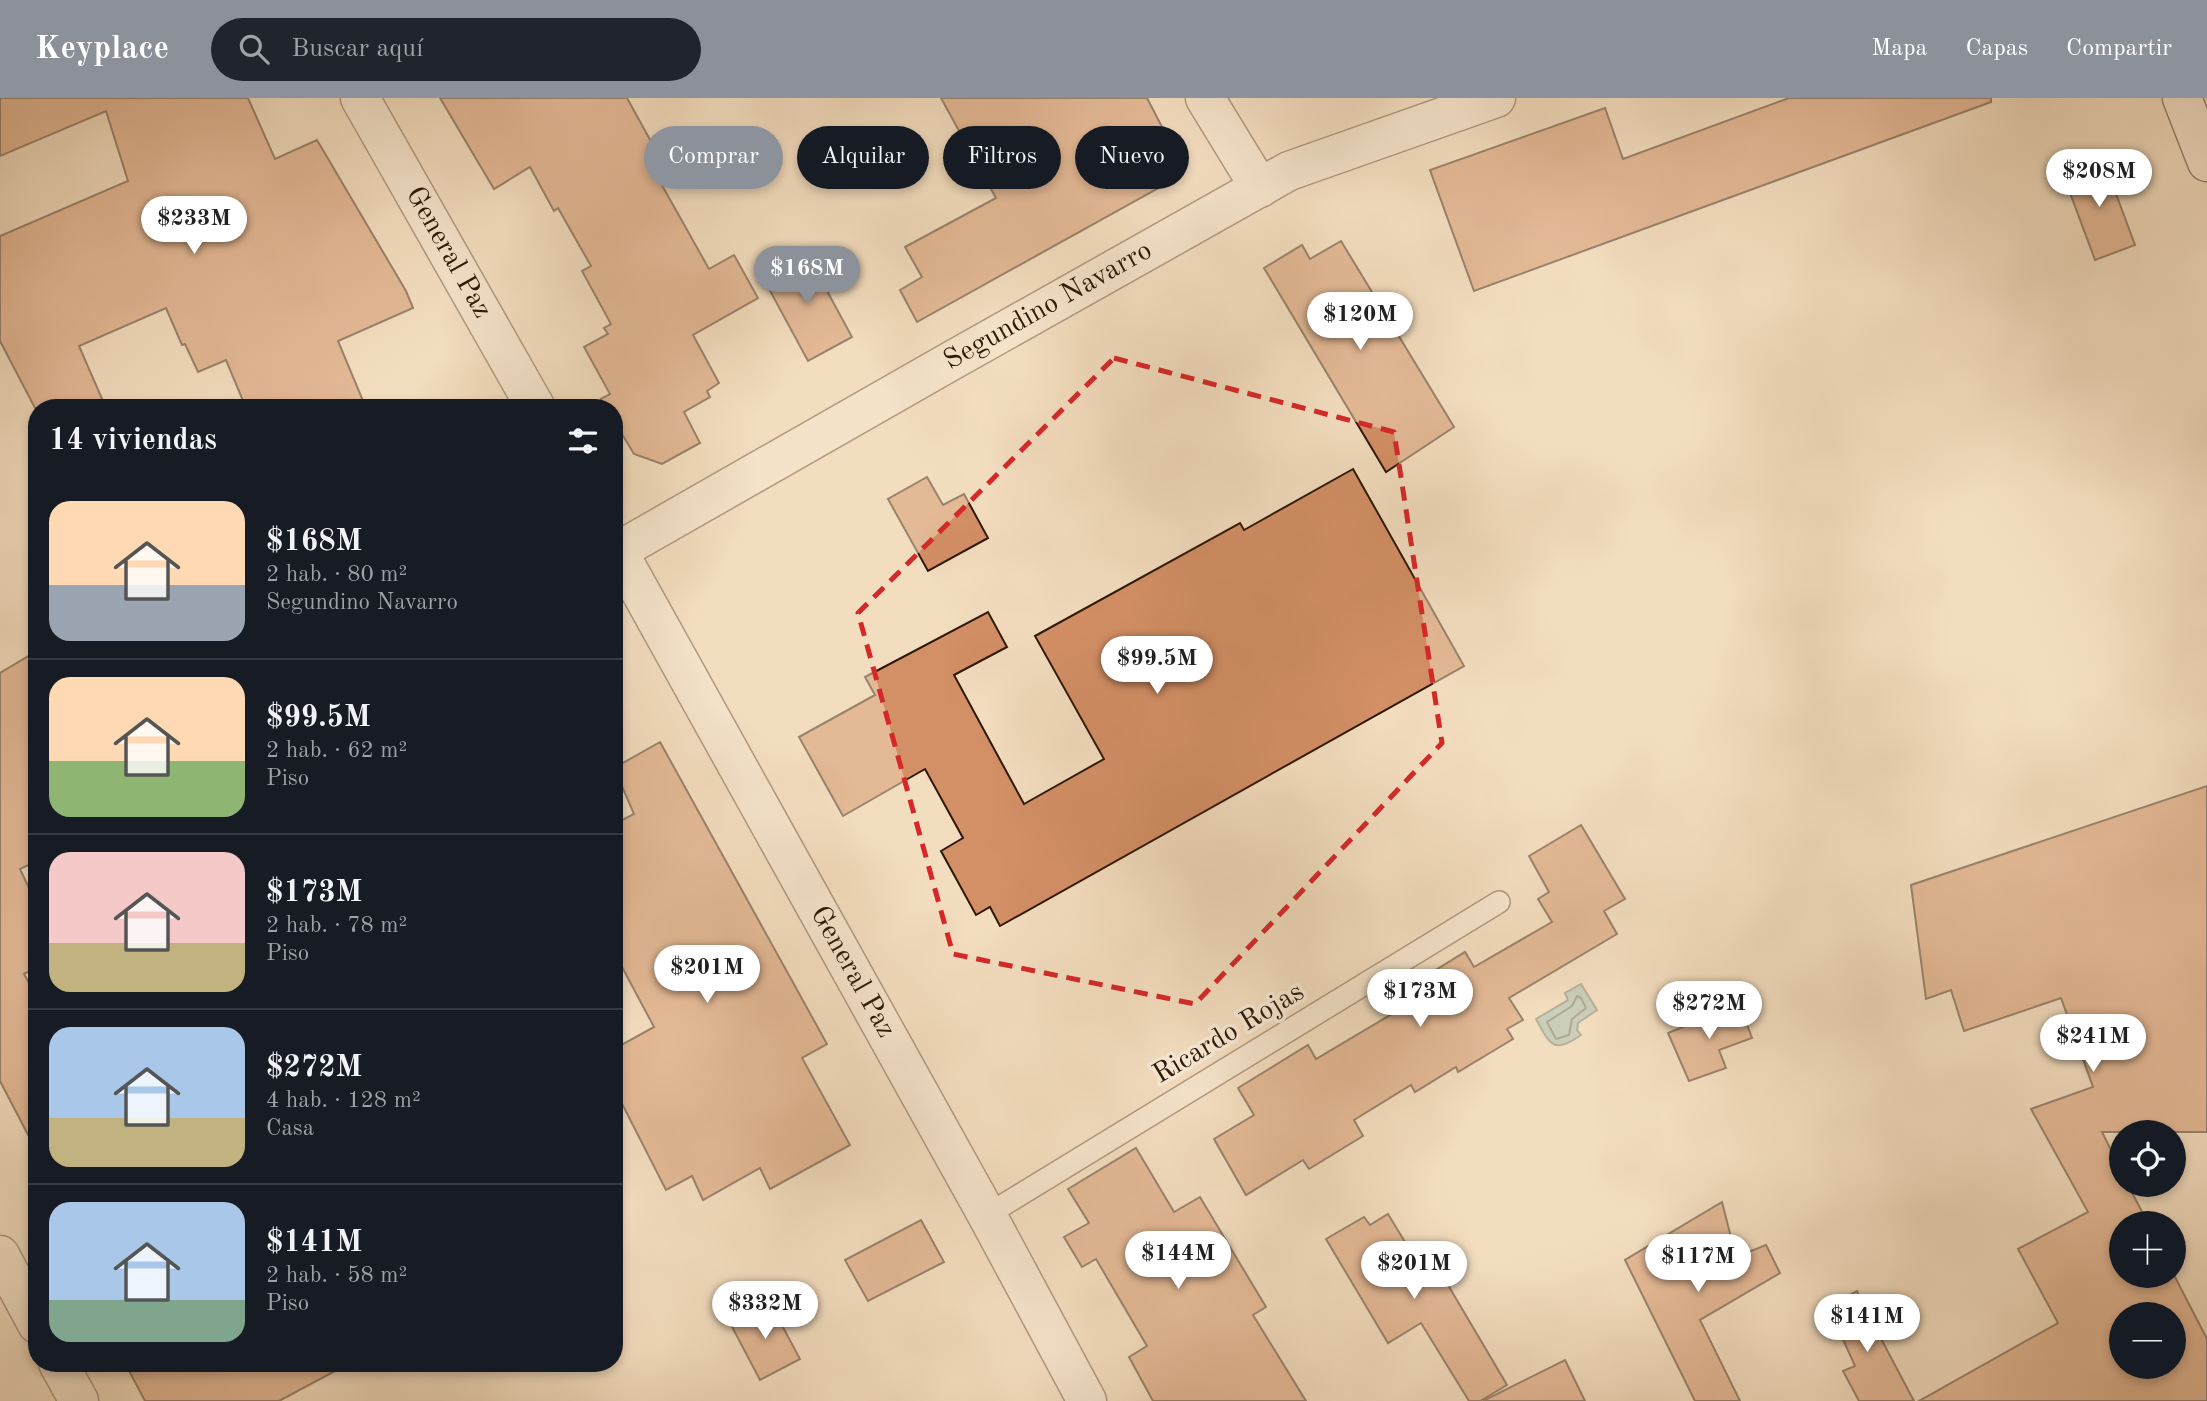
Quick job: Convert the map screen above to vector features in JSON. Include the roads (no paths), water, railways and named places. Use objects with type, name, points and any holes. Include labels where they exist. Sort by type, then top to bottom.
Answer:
[{"type":"street","name":"General Paz","points":[[360,98],[531,399]]},
{"type":"street","points":[[1205,98],[1260,188]]},
{"type":"street","name":"Segundino Navarro","points":[[623,544],[1289,171],[1496,98]]},
{"type":"street","points":[[2182,98],[2207,162]]},
{"type":"street","name":"General Paz","points":[[623,561],[987,1215],[1087,1401]]},
{"type":"street","points":[[0,1255],[28,1307]]},
{"type":"street","points":[[63,1372],[79,1401]]},
{"type":"lane","name":"Ricardo Rojas","points":[[987,1215],[1499,902]]},
{"type":"water","points":[[1581,984],[1597,1010],[1578,1023],[1577,1030],[1581,1035],[1564,1044],[1553,1044],[1536,1019],[1568,1000],[1565,993]]}]
